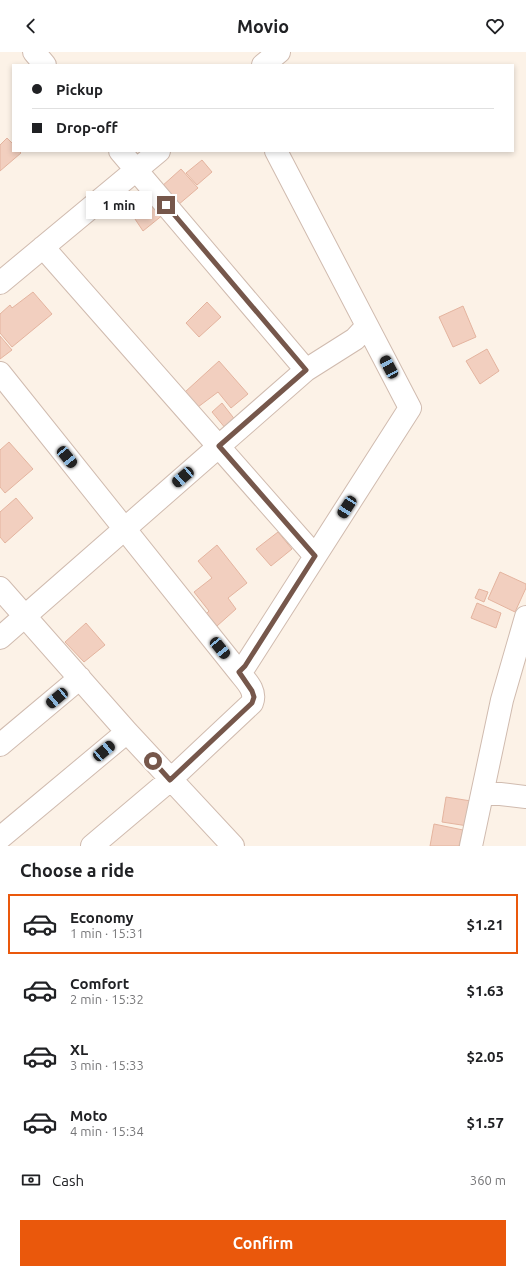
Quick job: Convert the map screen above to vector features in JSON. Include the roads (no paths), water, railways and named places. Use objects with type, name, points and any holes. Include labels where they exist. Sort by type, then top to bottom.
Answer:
[{"type":"street","points":[[34,52],[44,64]]},
{"type":"street","points":[[264,64],[279,52]]},
{"type":"street","points":[[121,152],[306,370]]},
{"type":"street","points":[[0,283],[158,152]]},
{"type":"street","points":[[239,672],[245,666],[410,408],[277,152]]},
{"type":"street","points":[[43,247],[315,556]]},
{"type":"street","points":[[0,638],[25,618],[124,528],[306,370],[355,339],[367,326]]},
{"type":"street","points":[[0,373],[239,672],[252,691],[254,697],[252,703],[170,780],[92,846]]},
{"type":"street","points":[[0,588],[170,780],[232,846]]},
{"type":"street","points":[[471,846],[502,700],[526,617]]},
{"type":"street","points":[[0,745],[80,678]]},
{"type":"street","points":[[0,838],[127,732]]},
{"type":"street","points":[[483,792],[526,797]]}]
